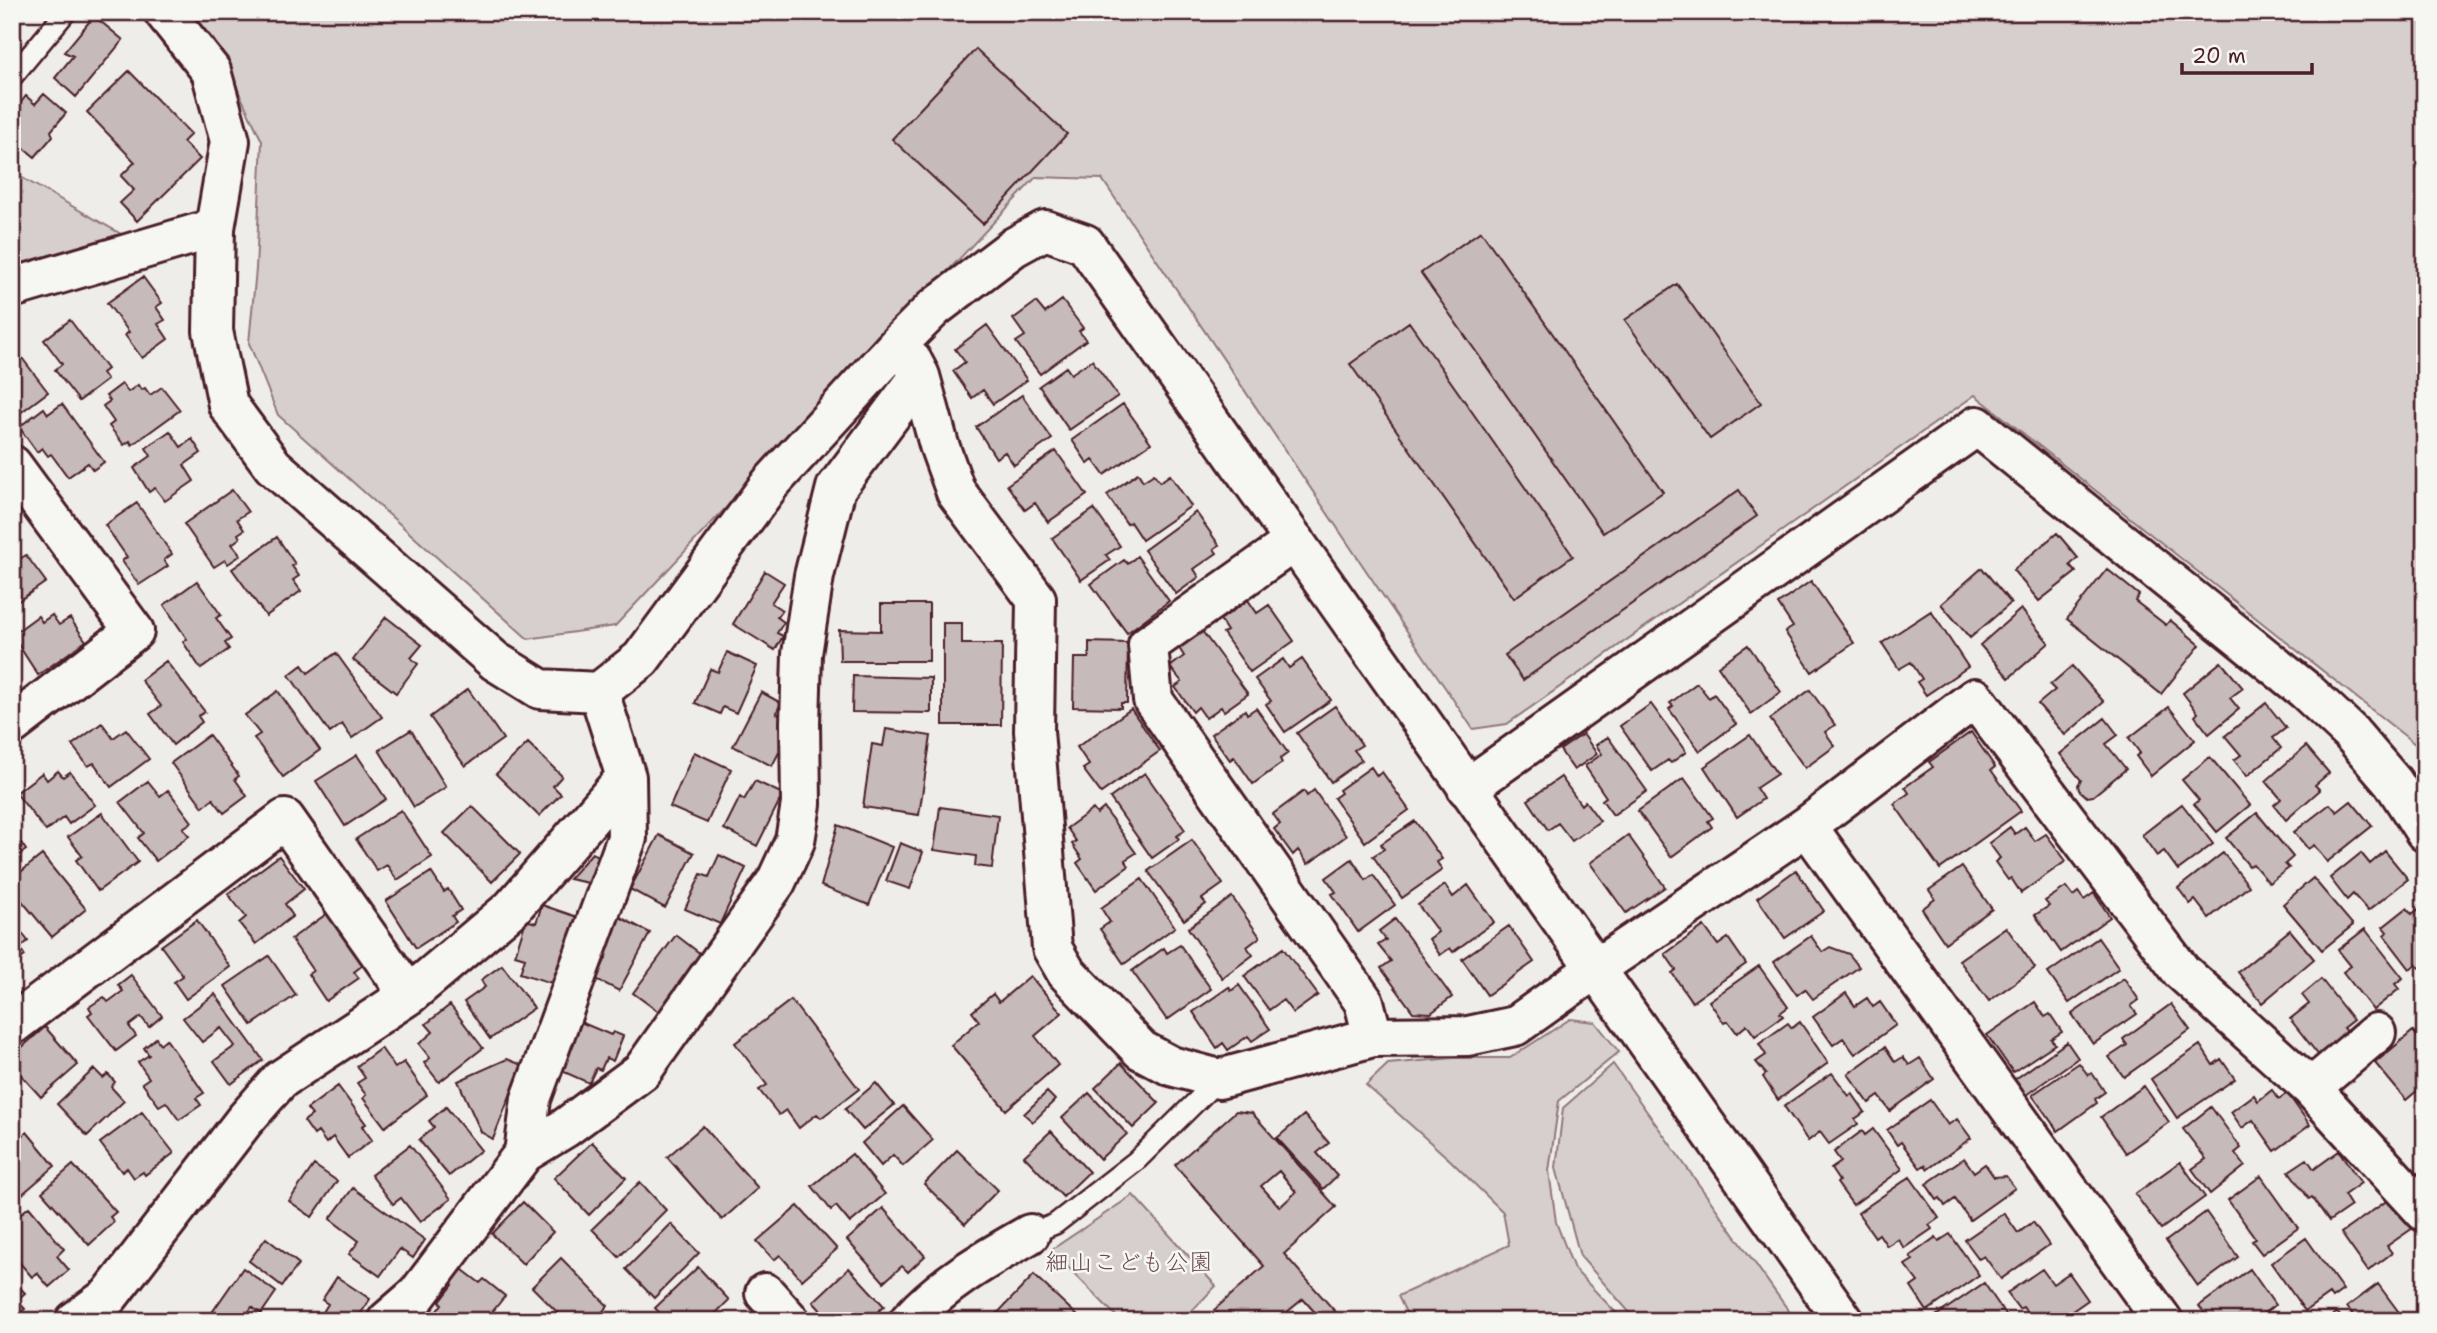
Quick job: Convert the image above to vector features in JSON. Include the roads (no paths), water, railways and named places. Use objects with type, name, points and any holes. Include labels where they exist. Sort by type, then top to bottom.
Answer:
[{"type":"street","points":[[164,12],[211,71],[230,141],[215,229],[213,331],[228,405],[272,466],[495,661],[540,689],[599,692],[641,659],[770,484],[934,308],[1014,247],[1045,230],[1085,244],[1844,1321]]},
{"type":"street","points":[[12,289],[215,229]]},
{"type":"street","points":[[900,342],[920,376],[939,445],[956,492],[1036,599],[1034,731],[1052,948],[1066,972],[1141,1050],[1171,1066],[1219,1079],[1373,1037],[1468,1035],[1515,1026],[1807,826],[1976,698],[2181,971],[2311,1088],[2425,1212]]},
{"type":"street","points":[[387,1321],[416,1308],[524,1153],[565,1128],[642,1071],[776,882],[795,841],[801,804],[802,654],[814,576],[836,488],[920,376]]},
{"type":"street","points":[[1467,788],[1977,426],[2305,690],[2351,733],[2393,782],[2425,832]]},
{"type":"street","points":[[12,465],[134,631],[12,725]]},
{"type":"street","points":[[1295,541],[1148,645],[1153,699],[1364,1002],[1373,1037]]},
{"type":"street","points":[[524,1153],[531,1100],[627,838],[626,777],[599,692]]},
{"type":"street","points":[[75,1321],[109,1296],[244,1121],[280,1080],[409,995],[512,908],[626,777]]},
{"type":"street","points":[[12,1025],[285,819],[409,995]]},
{"type":"street","points":[[1807,826],[2163,1321]]},
{"type":"street","points":[[2311,1088],[2376,1033]]},
{"type":"street","points":[[909,1321],[925,1303],[969,1269],[1030,1234]]},
{"type":"lane","points":[[12,77],[66,12]]},
{"type":"lane","points":[[1030,1234],[1055,1224],[1136,1161],[1219,1079]]},
{"type":"park label","name":"細山こども公園","points":[[1129,1262]]}]
